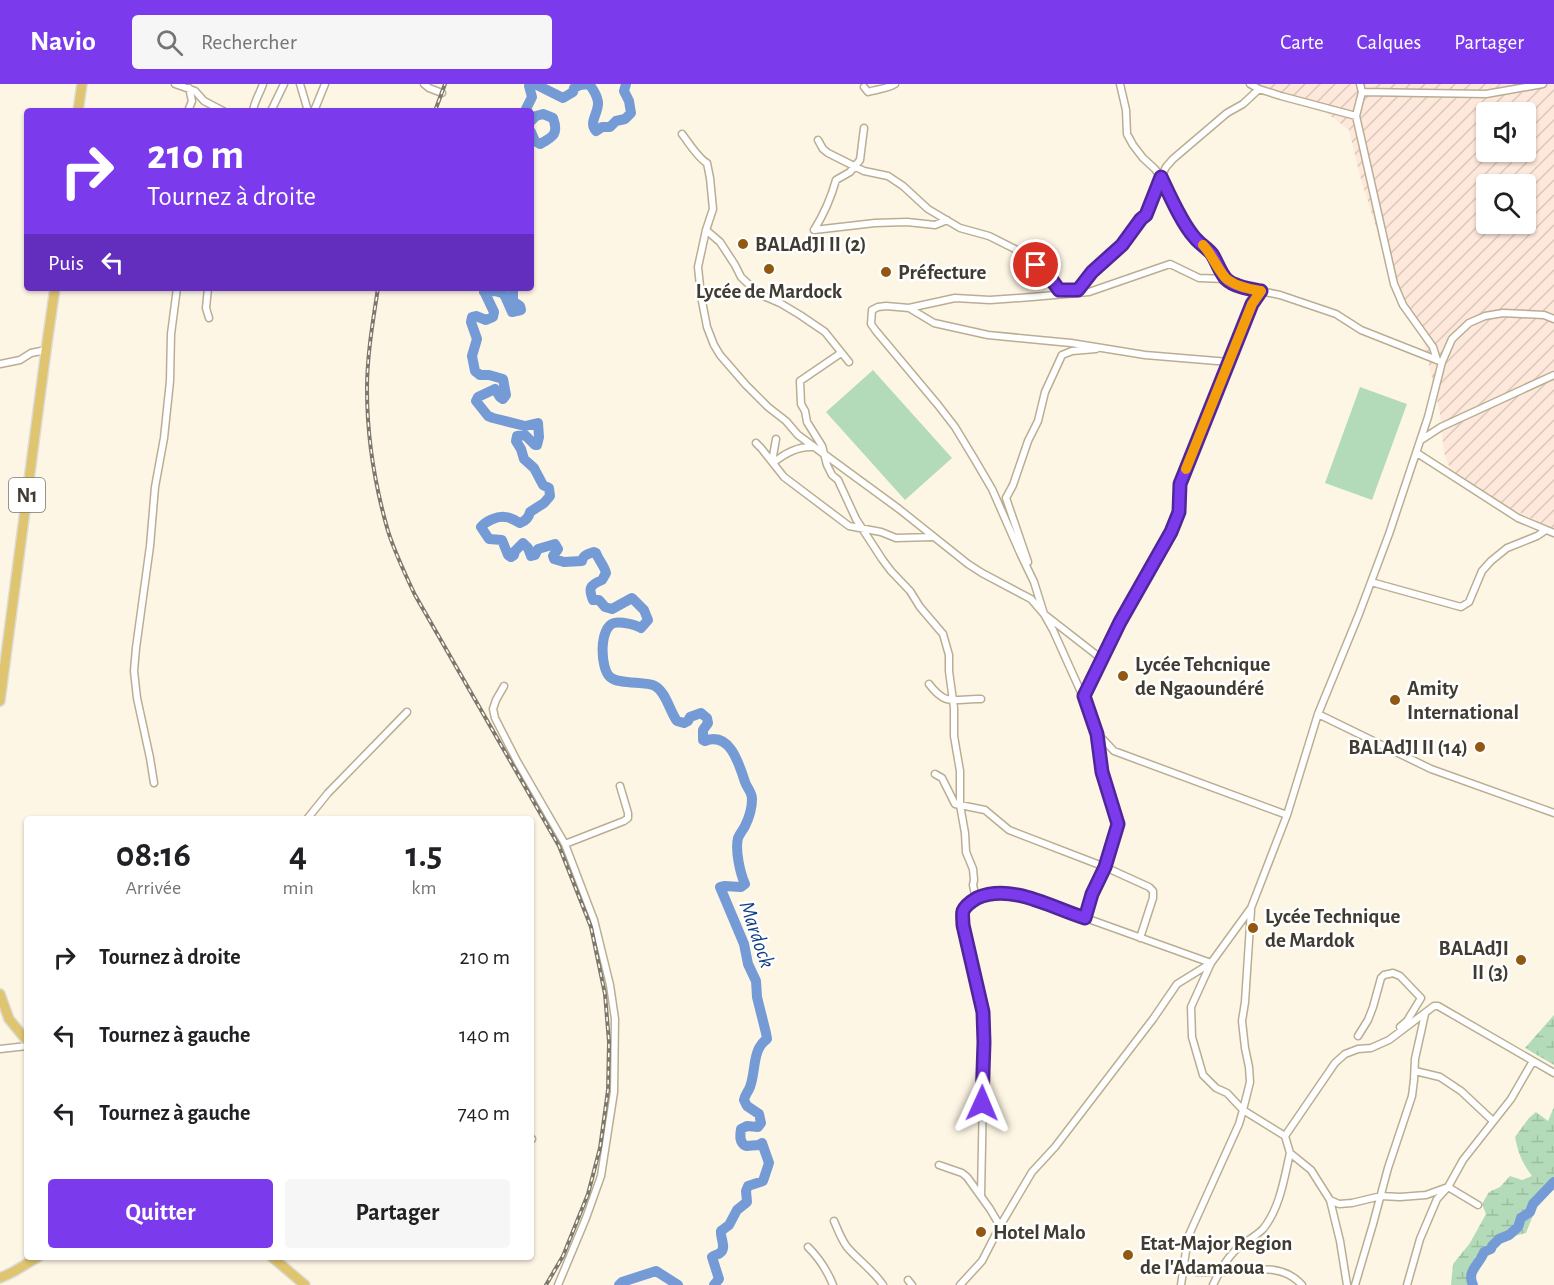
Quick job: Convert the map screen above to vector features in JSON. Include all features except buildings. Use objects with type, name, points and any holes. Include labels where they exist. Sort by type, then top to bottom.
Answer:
[{"type":"highway","points":[[78,108],[82,84]]},
{"type":"highway","name":"N1","points":[[0,702],[55,291]]},
{"type":"highway","points":[[0,994],[9,1019],[24,1037]]},
{"type":"highway","points":[[0,1278],[33,1260]]},
{"type":"highway","points":[[276,1260],[305,1285]]},
{"type":"street","points":[[175,84],[195,91],[216,108]]},
{"type":"street","points":[[254,108],[263,84]]},
{"type":"street","points":[[272,108],[284,84]]},
{"type":"street","points":[[300,84],[307,108]]},
{"type":"street","points":[[315,108],[325,84]]},
{"type":"street","points":[[424,84],[442,93]]},
{"type":"street","points":[[864,87],[868,92],[888,88],[895,84]]},
{"type":"street","points":[[1119,84],[1126,110],[1127,134],[1143,158],[1161,177],[1169,196],[1188,228],[1212,255],[1226,279]]},
{"type":"street","points":[[1250,84],[1258,89],[1356,116]]},
{"type":"street","points":[[1360,84],[1362,92],[1356,116],[1394,284],[1403,304],[1433,346],[1439,361]]},
{"type":"street","points":[[1362,92],[1486,94],[1543,84]]},
{"type":"street","points":[[189,88],[192,101],[189,108]]},
{"type":"street","points":[[818,140],[828,153],[864,171],[888,176],[903,186],[928,209],[960,228],[989,236],[1017,250],[1046,272],[1059,290],[1078,290],[1092,272],[1122,245],[1146,215],[1161,177],[1173,159],[1227,113],[1243,104],[1258,89]]},
{"type":"street","points":[[864,128],[860,160],[850,172],[836,180],[822,217],[814,230],[875,222],[935,225],[947,220]]},
{"type":"street","points":[[682,134],[701,160],[707,163],[710,178],[713,210],[698,267],[707,327],[714,345],[746,385],[798,435],[982,573],[1031,598],[1053,630],[1084,696],[1097,734],[1102,772],[1118,824],[1105,867],[1092,894],[1085,918]]},
{"type":"street","points":[[706,230],[720,242],[741,277],[759,294],[780,303],[825,332],[849,362]]},
{"type":"street","points":[[1034,582],[992,489],[970,452],[938,405],[871,324],[872,310],[886,306],[909,308],[955,298],[990,300],[1089,292],[1170,264],[1198,278],[1226,279],[1241,287],[1280,295],[1336,314],[1361,330],[1439,361]]},
{"type":"street","points":[[154,783],[136,698],[134,671],[155,487],[164,438],[170,381],[171,334],[177,291]]},
{"type":"street","points":[[208,291],[206,308],[209,318]]},
{"type":"street","points":[[1084,696],[1120,622],[1171,532],[1179,512],[1180,484],[1252,304],[1261,291]]},
{"type":"street","points":[[909,308],[934,323],[988,334],[1145,355],[1229,362]]},
{"type":"street","points":[[1213,1285],[1238,1248],[1263,1229],[1275,1209],[1290,1153],[1285,1136],[1243,1110],[1227,1093],[1216,1088],[1203,1076],[1192,1037],[1191,1007],[1211,963],[1251,908],[1287,815],[1318,714],[1371,582],[1417,453],[1439,361],[1452,339],[1469,323],[1485,316],[1503,313],[1544,315],[1554,319]]},
{"type":"street","points":[[1103,660],[1044,614],[1006,498],[1038,421],[1045,392],[1062,355],[1072,351],[1106,348]]},
{"type":"street","points":[[0,364],[20,360],[32,353],[46,350]]},
{"type":"street","points":[[841,353],[800,381],[801,404],[807,422],[822,446],[826,465],[838,480],[862,528],[891,571],[910,591],[920,607],[943,634],[949,655],[954,736],[960,771],[960,805],[966,852],[973,869],[976,899]]},
{"type":"street","points":[[1421,441],[1441,427],[1554,375]]},
{"type":"street","points":[[774,463],[776,439]]},
{"type":"street","points":[[756,444],[784,477],[849,526],[881,532],[896,538],[933,537]]},
{"type":"street","points":[[774,463],[791,450],[807,446],[814,447]]},
{"type":"street","points":[[1417,453],[1518,518],[1554,533]]},
{"type":"street","points":[[1371,582],[1461,608],[1469,602],[1482,571],[1498,554],[1546,530]]},
{"type":"street","points":[[929,684],[940,698],[948,701],[981,699]]},
{"type":"street","points":[[504,686],[493,709],[495,718],[565,844],[594,920],[610,985],[615,1019],[614,1092],[601,1176],[558,1285]]},
{"type":"street","points":[[309,816],[328,793],[407,712]]},
{"type":"street","points":[[1318,714],[1431,769],[1554,813]]},
{"type":"street","points":[[1097,734],[1114,751],[1287,815]]},
{"type":"street","points":[[935,774],[942,778],[955,804],[985,810],[1009,830],[1105,867],[1149,887],[1153,891],[1153,898],[1140,938]]},
{"type":"street","points":[[565,844],[628,818],[620,786]]},
{"type":"street","points":[[981,1196],[983,1012],[963,925],[963,910],[976,899],[998,894],[1030,898],[1211,963]]},
{"type":"street","points":[[1181,1285],[1188,1237],[1239,1124],[1250,1082],[1242,1021],[1251,908]]},
{"type":"street","points":[[960,1285],[982,1261],[1032,1172],[1055,1147],[1177,984],[1211,963]]},
{"type":"street","points":[[1358,1036],[1368,1020],[1382,978],[1393,973],[1400,976],[1422,998],[1407,1021],[1389,1040]]},
{"type":"street","points":[[1285,1136],[1335,1063],[1345,1054],[1358,1049],[1371,1048],[1389,1040],[1431,1008],[1438,1006],[1554,1073]]},
{"type":"street","points":[[1355,1285],[1388,1168],[1412,1096],[1415,1059],[1425,1013]]},
{"type":"street","points":[[0,1015],[9,1019]]},
{"type":"street","points":[[0,1049],[24,1046]]},
{"type":"street","points":[[1407,1285],[1420,1239],[1437,1199],[1448,1187],[1463,1160],[1511,1099],[1533,1061]]},
{"type":"street","points":[[1415,1071],[1440,1077],[1461,1091],[1493,1121]]},
{"type":"street","points":[[1290,1153],[1311,1170],[1330,1200],[1347,1285]]},
{"type":"street","points":[[939,1165],[962,1173],[981,1196],[1000,1226]]},
{"type":"street","points":[[1330,1200],[1339,1204],[1381,1196],[1426,1195],[1448,1187]]},
{"type":"street","points":[[1448,1187],[1478,1205]]},
{"type":"street","points":[[834,1221],[842,1240],[883,1285]]},
{"type":"street","points":[[808,1247],[821,1260],[833,1285]]},
{"type":"street","points":[[1182,1271],[1219,1273],[1263,1268],[1283,1272],[1298,1280],[1302,1285]]},
{"type":"shaded area","points":[[1249,84],[1554,84],[1554,530],[1454,479],[1444,453],[1440,413],[1424,343],[1389,269],[1360,176],[1349,130],[1319,107]]},
{"type":"green space","points":[[873,370],[952,458],[905,500],[826,412]]},
{"type":"green space","points":[[1360,387],[1407,404],[1372,500],[1325,483]]},
{"type":"green space","points":[[1554,1015],[1554,1065],[1525,1048]]},
{"type":"green space","points":[[1554,1107],[1554,1188],[1537,1205],[1526,1233],[1501,1239],[1475,1257],[1474,1285],[1451,1285],[1453,1264],[1470,1243],[1486,1214],[1482,1204],[1489,1192],[1500,1187],[1510,1176],[1522,1180],[1532,1176],[1521,1157],[1515,1137],[1536,1112],[1548,1121]]},
{"type":"waterway","name":"Mardock","points":[[526,108],[532,97],[529,86],[531,84]]},
{"type":"waterway","name":"Mardock","points":[[535,84],[563,98],[573,92],[574,88],[589,84],[598,102],[593,121],[596,131],[602,127],[610,127],[631,113],[624,91],[626,84]]},
{"type":"waterway","name":"Mardock","points":[[534,118],[543,114],[553,118],[555,128],[554,134],[540,144],[534,139]]},
{"type":"waterway","name":"Mardock","points":[[495,291],[505,296],[512,312],[521,310],[520,306],[513,301],[513,291]]},
{"type":"waterway","name":"Mardock","points":[[495,291],[484,292],[494,312],[493,317],[486,320],[476,316],[472,317],[471,322],[477,339],[472,356],[475,371],[480,375],[503,379],[506,395],[503,399],[495,389],[478,397],[476,401],[488,416],[493,418],[525,426],[538,423],[537,445],[525,435],[517,436],[516,441],[524,459],[534,468],[543,485],[549,488],[550,496],[520,523],[502,517],[492,519],[481,527],[489,539],[502,540],[511,557],[523,543],[531,556],[535,555],[538,549],[555,544],[558,549],[553,556],[554,559],[564,562],[582,561],[586,555],[596,553],[606,573],[602,580],[591,587],[593,600],[599,600],[605,607],[612,609],[632,598],[644,610],[648,620],[641,628],[620,623],[609,626],[604,639],[603,657],[610,677],[620,681],[655,686],[662,693],[677,721],[684,723],[690,717],[701,713],[707,718],[708,723],[703,730],[703,740],[714,739],[727,745],[736,758],[752,797],[749,816],[737,843],[738,861],[745,884],[741,887],[720,887],[744,944],[748,964],[756,981],[757,997],[767,1039],[759,1048],[752,1081],[744,1100],[747,1106],[759,1114],[761,1123],[758,1127],[747,1126],[741,1129],[740,1139],[746,1146],[762,1143],[769,1163],[763,1181],[748,1186],[747,1202],[737,1210],[729,1225],[721,1231],[722,1251],[712,1257],[719,1279],[714,1285]]},
{"type":"waterway","points":[[1473,1285],[1472,1272],[1484,1252],[1518,1227],[1521,1218],[1530,1212],[1533,1204],[1554,1182]]},
{"type":"waterway","name":"Mardock","points":[[619,1285],[656,1271],[678,1285]]},
{"type":"railway","points":[[436,108],[445,84]]},
{"type":"railway","points":[[378,291],[368,364],[367,407],[373,461],[388,531],[415,595],[559,846],[591,927],[605,994],[609,1042],[608,1090],[600,1148],[588,1194],[563,1256],[546,1285]]},
{"type":"slow traffic","points":[[1186,469],[1252,304],[1261,291],[1241,287],[1226,279],[1212,255],[1203,245]]},
{"type":"place","name":"BALAdJI II (2)","points":[[743,244]]},
{"type":"place","name":"Lycée de Mardock","points":[[769,269]]},
{"type":"place","name":"Préfecture","points":[[886,272]]},
{"type":"place","name":"Lycée Tehcnique de Ngaoundéré","points":[[1123,676]]},
{"type":"place","name":"Amity International","points":[[1395,700]]},
{"type":"place","name":"BALAdJI II (14)","points":[[1480,747]]},
{"type":"place","name":"Lycée Technique de Mardok","points":[[1253,928]]},
{"type":"place","name":"BALAdJI II (3)","points":[[1521,960]]},
{"type":"place","name":"Hotel Malo","points":[[981,1232]]},
{"type":"place","name":"Etat-Major Region de l'Adamaoua","points":[[1128,1255]]},
{"type":"route","points":[[982,1103],[983,1012],[963,925],[963,910],[972,901],[982,896],[1010,894],[1030,898],[1085,918],[1092,894],[1105,867],[1118,824],[1102,772],[1097,734],[1084,696],[1120,622],[1171,532],[1179,512],[1180,484],[1252,304],[1261,291],[1241,287],[1226,279],[1212,255],[1188,228],[1169,196],[1161,177],[1146,215],[1122,245],[1092,272],[1078,290],[1059,290],[1046,272],[1036,265]]}]
